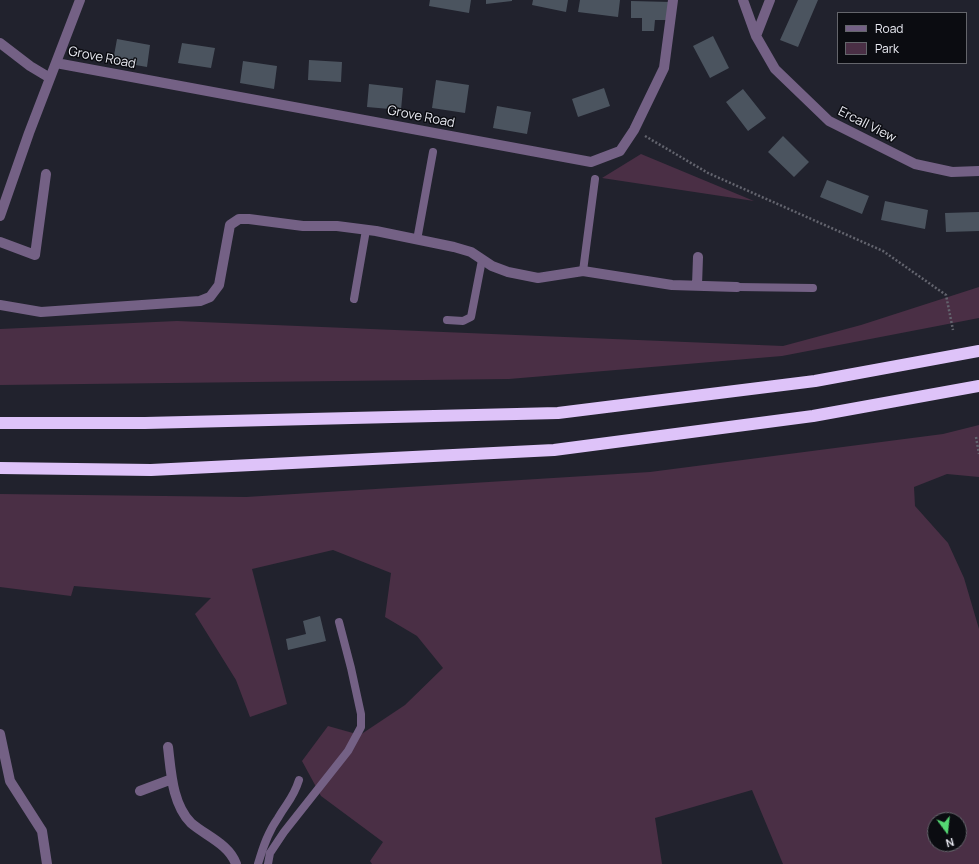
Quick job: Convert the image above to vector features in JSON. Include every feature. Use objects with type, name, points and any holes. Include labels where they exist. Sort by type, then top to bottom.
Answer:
[{"type":"highway","points":[[0,423],[145,423],[558,413],[815,381],[979,351]]},
{"type":"highway","points":[[0,468],[151,470],[554,450],[813,416],[979,386]]},
{"type":"street","points":[[0,216],[80,0]]},
{"type":"street","name":"Grove Road","points":[[56,63],[591,162],[620,151],[634,130],[664,68],[673,0]]},
{"type":"street","name":"Ercall View","points":[[743,0],[756,36],[775,69],[829,121],[915,164],[952,172],[979,172]]},
{"type":"street","points":[[756,36],[770,0]]},
{"type":"street","points":[[0,43],[30,66],[50,78]]},
{"type":"street","points":[[0,242],[35,255],[46,174]]},
{"type":"street","points":[[0,305],[41,312],[200,301],[210,297],[219,285],[230,225],[239,219],[249,218],[303,226],[337,226],[366,230],[454,247],[471,252],[492,266],[508,272],[538,278],[583,272],[672,285],[737,287]]},
{"type":"street","points":[[697,286],[698,257]]},
{"type":"street","points":[[0,734],[10,781],[42,831],[47,864]]},
{"type":"street","points":[[168,747],[172,779],[178,800],[190,821],[221,844],[233,857],[236,864]]},
{"type":"street","points":[[140,791],[172,779]]},
{"type":"lane","points":[[417,240],[433,152]]},
{"type":"lane","points":[[583,272],[594,179]]},
{"type":"lane","points":[[354,299],[366,230]]},
{"type":"lane","points":[[447,320],[463,321],[471,317],[482,260]]},
{"type":"lane","points":[[737,287],[813,288]]},
{"type":"lane","points":[[268,864],[270,853],[284,832],[348,751],[361,727],[361,714],[352,668],[339,622]]},
{"type":"lane","points":[[258,864],[268,836],[278,817],[295,795],[300,780]]},
{"type":"path","points":[[634,130],[708,173],[883,251],[946,295],[953,330]]},
{"type":"path","points":[[976,437],[979,454]]},
{"type":"green space","points":[[641,154],[754,201],[602,178]]},
{"type":"green space","points":[[979,287],[979,318],[782,356],[509,379],[0,385],[0,329],[177,321],[783,346],[861,325]]},
{"type":"green space","points":[[979,425],[979,477],[947,474],[914,487],[915,506],[948,543],[964,578],[979,629],[979,864],[783,864],[752,790],[655,818],[662,864],[372,864],[370,861],[383,842],[321,796],[302,761],[328,726],[360,735],[405,705],[443,668],[417,636],[385,617],[391,573],[333,550],[252,569],[287,704],[250,717],[236,680],[195,614],[211,598],[74,586],[71,596],[0,587],[0,494],[246,497],[650,472],[943,434]]},
{"type":"building","points":[[430,0],[471,0],[469,13],[429,6]]},
{"type":"building","points":[[486,0],[512,0],[512,1],[486,4]]},
{"type":"building","points":[[533,0],[568,0],[566,12],[532,5]]},
{"type":"building","points":[[580,0],[620,0],[618,17],[578,12]]},
{"type":"building","points":[[798,0],[818,0],[798,47],[780,40]]},
{"type":"building","points":[[631,1],[671,2],[671,20],[655,20],[654,31],[642,31],[642,18],[631,18]]},
{"type":"building","points":[[713,36],[729,68],[710,78],[693,46]]},
{"type":"building","points":[[117,39],[150,45],[147,67],[113,61]]},
{"type":"building","points":[[182,43],[215,48],[211,68],[178,63]]},
{"type":"building","points":[[309,60],[342,62],[341,82],[308,80]]},
{"type":"building","points":[[243,61],[277,66],[274,89],[240,83]]},
{"type":"building","points":[[436,80],[469,85],[465,113],[432,108]]},
{"type":"building","points":[[369,84],[403,88],[401,110],[367,107]]},
{"type":"building","points":[[604,88],[610,106],[578,117],[572,99]]},
{"type":"building","points":[[743,89],[766,118],[748,131],[726,102]]},
{"type":"building","points":[[497,106],[531,112],[527,134],[493,128]]},
{"type":"building","points":[[783,136],[809,162],[794,177],[768,152]]},
{"type":"building","points":[[827,180],[869,196],[862,214],[820,197]]},
{"type":"building","points":[[885,201],[928,210],[925,229],[881,220]]},
{"type":"building","points":[[979,212],[979,231],[946,232],[945,213]]},
{"type":"building","points":[[320,616],[326,641],[288,650],[286,639],[306,634],[303,621]]}]
